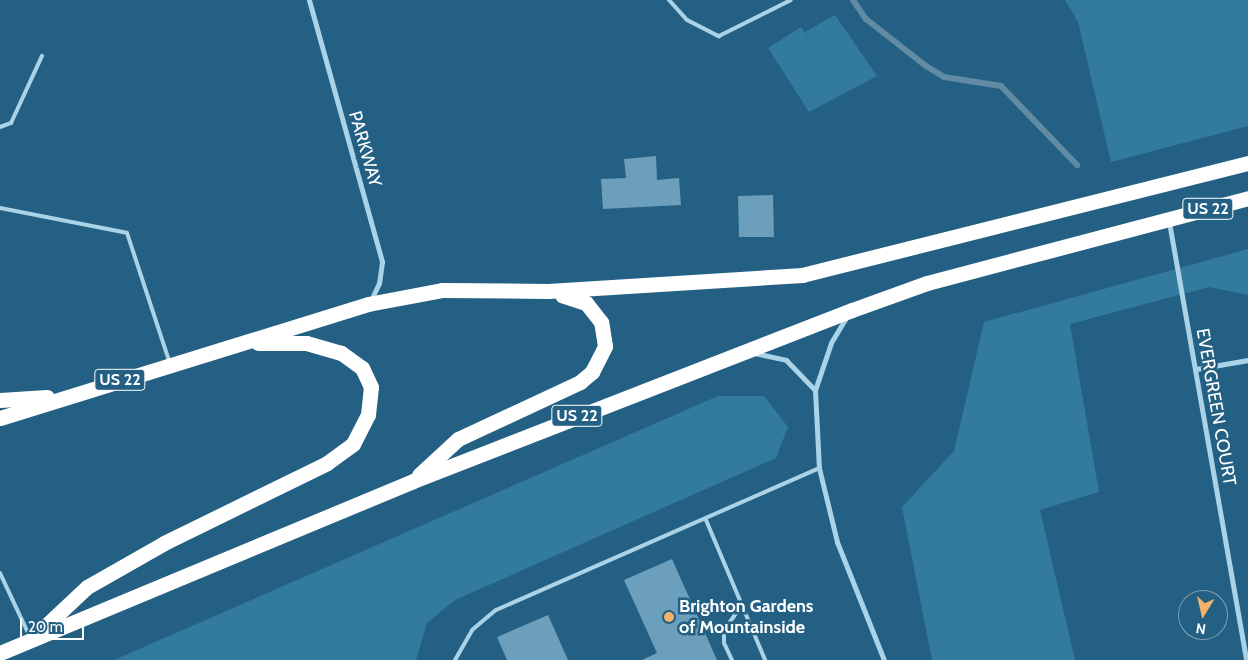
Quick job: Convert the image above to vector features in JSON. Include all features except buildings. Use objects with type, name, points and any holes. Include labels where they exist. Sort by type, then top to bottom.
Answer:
[{"type":"highway","name":"US 22","points":[[0,418],[368,304],[442,290],[548,291],[802,275],[1248,163]]},
{"type":"highway","name":"US 22","points":[[0,653],[413,481],[744,350],[852,310],[927,283],[1248,198]]},
{"type":"highway","points":[[413,481],[458,439],[580,382],[592,372],[605,346],[601,322],[586,303],[548,291]]},
{"type":"highway","points":[[31,639],[87,587],[164,542],[327,463],[353,444],[368,415],[371,387],[362,368],[341,353],[306,343],[233,347]]},
{"type":"highway","points":[[0,400],[68,396]]},
{"type":"street","name":"PARKWAY","points":[[309,0],[382,262],[380,283],[368,304]]},
{"type":"street","name":"EVERGREEN COURT","points":[[1168,219],[1246,660]]},
{"type":"street","points":[[852,310],[831,343],[814,390],[820,468],[837,542],[884,660]]},
{"type":"street","points":[[744,350],[786,360],[814,390]]},
{"type":"street","points":[[1196,369],[1248,360]]},
{"type":"lane","points":[[669,0],[687,20],[719,36],[791,0]]},
{"type":"lane","points":[[0,127],[11,122],[42,56]]},
{"type":"lane","points":[[0,208],[127,233],[170,366]]},
{"type":"lane","points":[[456,660],[472,630],[496,610],[706,520],[820,468]]},
{"type":"lane","points":[[706,520],[765,660]]},
{"type":"lane","points":[[0,573],[31,639]]},
{"type":"lane","points":[[732,660],[724,630],[742,605]]},
{"type":"shaded area","points":[[1065,0],[1248,0],[1248,126],[1111,162],[1078,22]]},
{"type":"shaded area","points":[[835,15],[877,76],[809,112],[768,48],[801,27],[817,50],[805,32]]},
{"type":"shaded area","points":[[1248,249],[1248,295],[1209,287],[1070,324],[1099,492],[1040,510],[1075,660],[932,660],[902,507],[954,451],[984,322]]},
{"type":"shaded area","points":[[718,396],[764,396],[788,427],[776,458],[455,600],[427,623],[416,660],[114,660]]},
{"type":"waterway","points":[[853,0],[866,19],[926,66],[944,77],[1001,86],[1077,165]]},
{"type":"place","name":"Brighton Gardens of Mountainside","points":[[669,617]]}]
